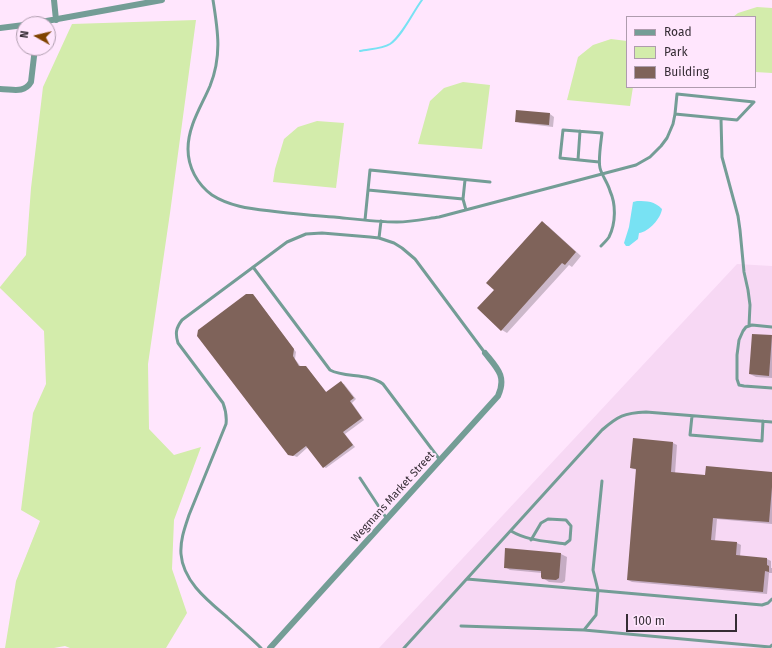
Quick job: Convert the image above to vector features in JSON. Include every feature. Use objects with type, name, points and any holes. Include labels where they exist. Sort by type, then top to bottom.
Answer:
[{"type":"street","points":[[54,0],[56,16]]},
{"type":"street","points":[[56,20],[162,0]]},
{"type":"street","points":[[0,28],[16,26]]},
{"type":"street","points":[[0,89],[18,90],[26,88],[31,82],[34,56]]},
{"type":"street","name":"Wegmans Market Street","points":[[270,648],[498,396],[502,378],[485,353]]},
{"type":"lane","points":[[213,0],[219,44],[216,68],[191,127],[188,143],[190,165],[198,181],[213,196],[242,207],[305,215],[365,220],[397,222],[422,220],[466,210],[636,165],[650,157],[667,138],[674,124],[674,114],[677,94],[754,102],[737,120],[674,114]]},
{"type":"lane","points":[[721,119],[722,157],[738,216],[744,272],[750,305],[749,326]]},
{"type":"lane","points":[[599,162],[560,158],[563,130],[602,133],[599,167],[613,199],[614,216],[609,238],[601,246]]},
{"type":"lane","points":[[578,160],[580,131]]},
{"type":"lane","points":[[365,220],[370,170],[490,182]]},
{"type":"lane","points":[[464,180],[463,199],[466,210]]},
{"type":"lane","points":[[368,190],[463,199]]},
{"type":"lane","points":[[379,238],[381,221]]},
{"type":"lane","points":[[261,648],[207,600],[197,589],[186,572],[182,562],[181,546],[185,528],[226,424],[226,410],[223,403],[178,343],[176,331],[178,325],[182,320],[287,242],[306,234],[322,233],[379,238],[394,243],[415,259],[485,353]]},
{"type":"lane","points":[[253,267],[330,370],[333,372],[375,379],[383,384],[440,460]]},
{"type":"lane","points":[[772,327],[752,325],[743,331],[739,340],[737,361],[737,379],[739,385],[772,388]]},
{"type":"lane","points":[[404,648],[602,430],[621,416],[632,413],[646,412],[772,422]]},
{"type":"lane","points":[[692,416],[690,436],[762,441],[763,421]]},
{"type":"lane","points":[[360,478],[387,519]]},
{"type":"lane","points":[[584,630],[596,615],[598,590],[593,570],[602,481]]},
{"type":"lane","points":[[511,531],[531,540],[565,544],[570,540],[571,526],[566,520],[548,519],[541,523],[531,540]]},
{"type":"lane","points":[[467,579],[762,605],[768,603],[772,599]]},
{"type":"lane","points":[[461,626],[584,630],[770,647],[772,645]]},
{"type":"shaded area","points":[[737,264],[772,266],[772,648],[379,648]]},
{"type":"green space","points":[[757,7],[772,8],[772,73],[756,72],[756,16],[734,16],[738,13]]},
{"type":"green space","points":[[196,20],[148,364],[149,429],[174,455],[201,447],[174,520],[172,569],[187,613],[166,648],[70,648],[65,646],[54,648],[5,648],[16,581],[40,521],[21,510],[33,413],[46,384],[44,331],[0,287],[26,255],[31,188],[43,87],[72,24]]},
{"type":"green space","points":[[611,39],[626,41],[626,88],[633,88],[630,106],[567,100],[578,57],[593,45]]},
{"type":"green space","points":[[463,82],[490,85],[482,149],[418,144],[430,101],[444,88]]},
{"type":"green space","points":[[317,121],[344,123],[336,188],[273,182],[275,169],[284,139],[298,127]]},
{"type":"water","points":[[648,201],[662,209],[657,220],[647,230],[639,233],[638,239],[629,246],[626,246],[624,243],[629,227],[633,202]]},
{"type":"building","points":[[516,110],[550,113],[549,125],[515,122]]},
{"type":"building","points":[[542,221],[576,252],[565,265],[562,263],[501,331],[477,308],[494,290],[486,283]]},
{"type":"building","points":[[246,294],[253,294],[294,349],[293,356],[299,366],[306,366],[326,392],[341,381],[354,398],[350,401],[362,418],[343,432],[353,445],[323,468],[306,446],[293,456],[288,455],[197,336],[198,330]]},
{"type":"building","points":[[752,334],[772,335],[769,376],[749,374]]},
{"type":"building","points":[[633,438],[673,442],[671,472],[705,475],[706,466],[772,472],[769,522],[713,518],[711,540],[737,542],[736,555],[767,558],[769,572],[765,571],[763,592],[627,580],[636,469],[630,468]]},
{"type":"building","points":[[505,548],[561,553],[559,578],[556,580],[542,579],[541,571],[504,568]]},
{"type":"waterway","points":[[360,51],[379,48],[390,44],[403,30],[422,0]]}]
